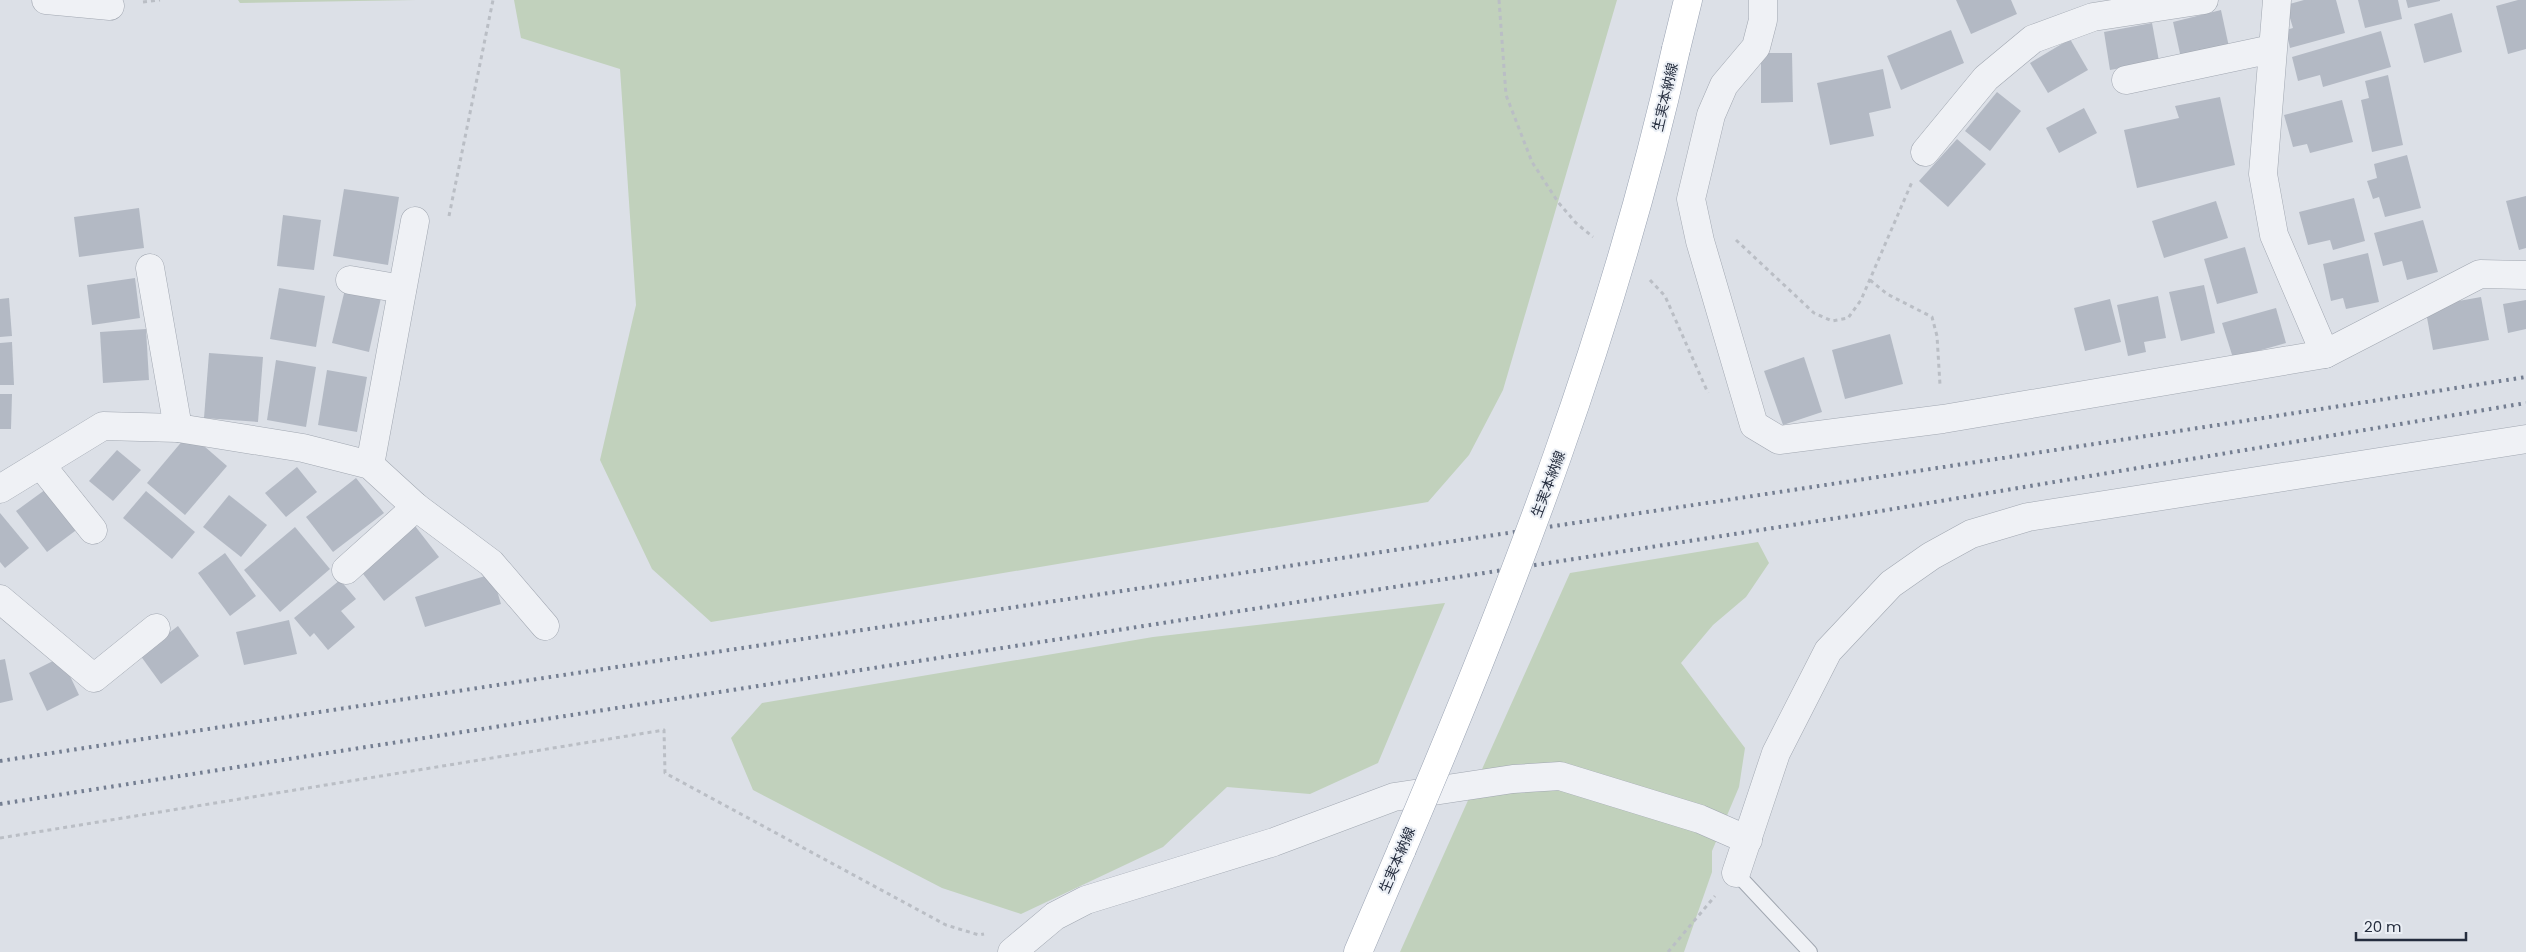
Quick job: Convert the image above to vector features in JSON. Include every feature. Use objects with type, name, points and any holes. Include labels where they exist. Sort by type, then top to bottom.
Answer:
[{"type":"main road","name":"生実本納線","points":[[1358,952],[1476,675],[1566,434],[1637,208],[1688,0]]},
{"type":"street","points":[[46,0],[110,6]]},
{"type":"street","points":[[1763,0],[1763,20],[1756,47],[1724,85],[1711,115],[1691,199],[1700,241],[1754,425],[1779,440],[1943,419],[2324,354],[2480,274],[2526,275]]},
{"type":"street","points":[[1925,152],[1986,78],[2033,39],[2093,17],[2204,0]]},
{"type":"street","points":[[2277,0],[2263,174],[2274,235],[2324,354]]},
{"type":"street","points":[[2126,80],[2272,49]]},
{"type":"street","points":[[370,465],[415,221]]},
{"type":"street","points":[[150,268],[178,428]]},
{"type":"street","points":[[350,280],[402,289]]},
{"type":"street","points":[[0,489],[103,426],[178,428],[303,448],[370,465],[416,507],[491,563],[545,626]]},
{"type":"street","points":[[1736,873],[1776,752],[1828,651],[1891,584],[1931,556],[1972,534],[2028,516],[2526,439]]},
{"type":"street","points":[[41,465],[93,530]]},
{"type":"street","points":[[346,570],[416,507]]},
{"type":"street","points":[[0,599],[94,678],[156,628]]},
{"type":"street","points":[[1012,952],[1055,916],[1086,900],[1274,842],[1394,797],[1513,779],[1560,776],[1700,819],[1748,840]]},
{"type":"lane","points":[[1736,873],[1810,952]]},
{"type":"path","points":[[448,221],[493,0]]},
{"type":"path","points":[[1734,239],[1814,313],[1832,321],[1848,318],[1861,300],[1925,152]]},
{"type":"path","points":[[1870,280],[1887,294],[1932,317],[1936,336],[1943,419]]},
{"type":"path","points":[[0,838],[664,730],[665,773],[946,925],[980,935],[987,932]]},
{"type":"path","points":[[1668,952],[1736,873]]},
{"type":"green space","points":[[238,0],[416,0],[240,3]]},
{"type":"green space","points":[[514,0],[1617,0],[1503,390],[1469,455],[1428,502],[711,622],[652,569],[600,460],[636,305],[620,69],[521,38]]},
{"type":"green space","points":[[1758,542],[1769,563],[1746,597],[1713,625],[1681,663],[1745,748],[1739,787],[1712,851],[1712,872],[1684,952],[1400,952],[1570,573]]},
{"type":"green space","points":[[1445,603],[1378,763],[1310,794],[1227,787],[1163,847],[1021,914],[942,888],[753,790],[731,738],[762,703],[1153,637]]},
{"type":"building","points":[[1956,0],[2011,0],[2017,14],[1971,34]]},
{"type":"building","points":[[2304,0],[2336,0],[2345,33],[2290,48],[2286,30],[2293,28],[2286,5]]},
{"type":"building","points":[[2358,0],[2398,0],[2402,19],[2365,28]]},
{"type":"building","points":[[2406,0],[2440,0],[2440,1],[2408,8]]},
{"type":"building","points":[[2518,0],[2526,0],[2526,49],[2508,54],[2496,6]]},
{"type":"building","points":[[2221,10],[2229,47],[2181,58],[2173,22]]},
{"type":"building","points":[[2452,13],[2462,52],[2424,63],[2414,24]]},
{"type":"building","points":[[2152,23],[2159,61],[2110,70],[2104,32]]},
{"type":"building","points":[[1951,30],[1964,63],[1901,90],[1887,56]]},
{"type":"building","points":[[2381,31],[2391,67],[2323,87],[2320,75],[2298,81],[2292,57]]},
{"type":"building","points":[[2070,39],[2088,70],[2048,93],[2030,63]]},
{"type":"building","points":[[1761,53],[1792,53],[1793,102],[1761,103]]},
{"type":"building","points":[[1883,69],[1891,108],[1869,113],[1874,136],[1830,145],[1817,83]]},
{"type":"building","points":[[2388,75],[2403,145],[2372,152],[2361,100],[2369,98],[2365,81]]},
{"type":"building","points":[[1997,92],[2021,111],[1990,151],[1965,131]]},
{"type":"building","points":[[2220,97],[2235,165],[2137,188],[2124,130],[2179,118],[2175,106]]},
{"type":"building","points":[[2342,100],[2353,142],[2310,153],[2307,144],[2293,147],[2284,115]]},
{"type":"building","points":[[2084,108],[2097,133],[2059,153],[2046,128]]},
{"type":"building","points":[[1957,139],[1986,164],[1948,207],[1919,181]]},
{"type":"building","points":[[2407,155],[2421,208],[2385,217],[2379,197],[2373,199],[2367,181],[2377,178],[2374,164]]},
{"type":"building","points":[[344,189],[399,197],[388,265],[333,256]]},
{"type":"building","points":[[2526,196],[2526,248],[2519,250],[2506,201]]},
{"type":"building","points":[[2354,198],[2365,241],[2333,250],[2330,240],[2308,245],[2299,212]]},
{"type":"building","points":[[2216,201],[2228,238],[2164,258],[2152,221]]},
{"type":"building","points":[[139,208],[144,248],[79,257],[74,217]]},
{"type":"building","points":[[283,215],[321,220],[314,270],[277,266]]},
{"type":"building","points":[[2423,220],[2438,272],[2407,280],[2402,261],[2383,266],[2374,233]]},
{"type":"building","points":[[2245,247],[2258,293],[2217,304],[2204,259]]},
{"type":"building","points":[[2368,253],[2379,302],[2346,309],[2343,298],[2331,301],[2323,264]]},
{"type":"building","points":[[135,278],[140,318],[92,325],[87,285]]},
{"type":"building","points":[[347,281],[383,289],[369,352],[332,343]]},
{"type":"building","points":[[2204,285],[2215,333],[2181,341],[2169,292]]},
{"type":"building","points":[[279,288],[325,296],[316,347],[270,339]]},
{"type":"building","points":[[2158,296],[2166,338],[2144,342],[2146,352],[2128,356],[2117,305]]},
{"type":"building","points":[[2481,297],[2489,340],[2433,350],[2425,307]]},
{"type":"building","points":[[9,298],[12,336],[0,337],[0,299]]},
{"type":"building","points":[[2110,299],[2121,342],[2085,351],[2074,308]]},
{"type":"building","points":[[2526,300],[2526,329],[2508,333],[2503,304]]},
{"type":"building","points":[[2276,308],[2286,343],[2233,358],[2222,323]]},
{"type":"building","points":[[146,329],[149,380],[103,383],[100,332]]},
{"type":"building","points":[[1890,334],[1903,384],[1845,399],[1832,350]]},
{"type":"building","points":[[12,342],[14,385],[0,385],[0,343]]},
{"type":"building","points":[[209,353],[263,357],[258,422],[204,418]]},
{"type":"building","points":[[1804,357],[1822,412],[1783,425],[1764,371]]},
{"type":"building","points":[[276,360],[316,367],[306,427],[267,420]]},
{"type":"building","points":[[327,370],[367,377],[357,432],[318,425]]},
{"type":"building","points":[[0,394],[12,394],[11,429],[0,429]]},
{"type":"building","points":[[189,433],[227,466],[185,515],[147,483]]},
{"type":"building","points":[[117,450],[141,470],[113,501],[89,481]]},
{"type":"building","points":[[297,467],[317,492],[286,517],[265,493]]},
{"type":"building","points":[[356,478],[384,513],[333,552],[306,517]]},
{"type":"building","points":[[53,484],[83,525],[47,552],[16,511]]},
{"type":"building","points":[[146,491],[195,532],[172,559],[123,518]]},
{"type":"building","points":[[229,495],[267,525],[241,557],[203,527]]},
{"type":"building","points":[[0,513],[29,548],[5,568],[0,562]]},
{"type":"building","points":[[412,522],[439,557],[384,601],[357,566]]},
{"type":"building","points":[[295,527],[330,569],[280,612],[244,570]]},
{"type":"building","points":[[225,553],[256,596],[230,616],[198,573]]},
{"type":"building","points":[[492,574],[501,604],[425,627],[415,597]]},
{"type":"building","points":[[340,580],[356,599],[341,611],[355,627],[328,650],[314,633],[310,637],[294,618]]},
{"type":"building","points":[[289,620],[297,654],[244,665],[236,632]]},
{"type":"building","points":[[178,626],[199,656],[161,684],[140,655]]},
{"type":"building","points":[[61,657],[79,695],[47,711],[29,673]]},
{"type":"building","points":[[5,659],[13,700],[0,703],[0,660]]},
{"type":"railway","points":[[0,761],[2526,377]]},
{"type":"railway","points":[[0,804],[1863,514],[2526,403]]}]
